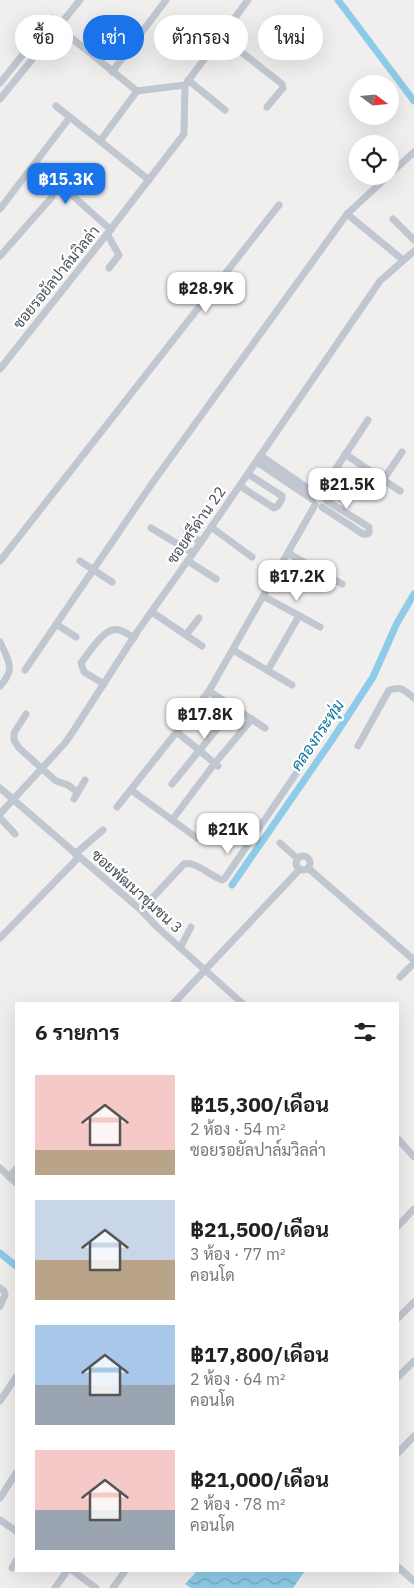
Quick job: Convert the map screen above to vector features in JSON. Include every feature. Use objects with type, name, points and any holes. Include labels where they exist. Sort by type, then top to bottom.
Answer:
[{"type":"street","points":[[68,15],[80,0]]},
{"type":"street","points":[[112,72],[166,0]]},
{"type":"street","points":[[237,15],[248,0]]},
{"type":"street","points":[[73,40],[136,91]]},
{"type":"street","points":[[248,57],[282,84],[283,88],[267,107]]},
{"type":"street","points":[[0,83],[18,60]]},
{"type":"street","points":[[0,99],[31,60]]},
{"type":"street","points":[[100,141],[136,91],[186,82],[203,60]]},
{"type":"street","points":[[186,82],[225,110]]},
{"type":"street","name":"ซอยรอยัลปาล์มวิลล่า","points":[[0,369],[184,134],[186,82]]},
{"type":"street","points":[[56,106],[149,180]]},
{"type":"street","points":[[0,209],[70,118]]},
{"type":"street","points":[[399,166],[414,152]]},
{"type":"street","points":[[36,163],[109,232],[119,255],[109,268]]},
{"type":"street","points":[[24,670],[158,474],[347,214],[378,185]]},
{"type":"street","points":[[0,256],[52,197]]},
{"type":"street","points":[[0,561],[279,205]]},
{"type":"street","points":[[347,214],[403,260]]},
{"type":"street","points":[[392,219],[414,240]]},
{"type":"street","name":"ซอยศรีด่าน 22","points":[[0,814],[69,736],[134,638],[380,281],[414,251]]},
{"type":"street","points":[[117,807],[208,691],[288,553],[316,498],[368,420]]},
{"type":"street","points":[[383,480],[402,452]]},
{"type":"street","points":[[345,454],[400,491]]},
{"type":"street","points":[[259,458],[325,504],[363,534],[369,533],[369,527],[325,504]]},
{"type":"street","points":[[240,486],[274,508],[277,507],[282,496],[248,474]]},
{"type":"street","points":[[316,498],[325,495],[325,504]]},
{"type":"street","points":[[211,527],[252,557]]},
{"type":"street","points":[[151,528],[194,553]]},
{"type":"street","points":[[186,529],[188,534],[201,542]]},
{"type":"street","points":[[288,553],[342,584]]},
{"type":"street","points":[[80,561],[112,582]]},
{"type":"street","points":[[188,561],[216,579]]},
{"type":"street","points":[[263,596],[320,627]]},
{"type":"street","points":[[152,612],[202,646]]},
{"type":"street","points":[[268,670],[299,616]]},
{"type":"street","points":[[186,635],[199,618]]},
{"type":"street","points":[[56,624],[76,637]]},
{"type":"street","points":[[104,684],[84,672],[81,663],[105,633],[119,629],[134,638]]},
{"type":"street","points":[[0,642],[9,661],[10,669],[7,679],[0,686]]},
{"type":"street","points":[[233,650],[292,685]]},
{"type":"street","points":[[358,746],[388,690],[397,687],[414,698]]},
{"type":"street","points":[[208,691],[265,728]]},
{"type":"street","points":[[172,784],[234,708]]},
{"type":"street","points":[[26,714],[14,733],[14,740],[19,748],[56,782],[68,785],[75,796],[85,780]]},
{"type":"street","points":[[172,820],[252,719]]},
{"type":"street","points":[[177,732],[217,764]]},
{"type":"street","points":[[140,910],[184,864],[192,864],[222,880],[226,878],[308,756]]},
{"type":"street","name":"ซอยพัฒนาชุมชน 3","points":[[0,788],[140,910],[241,1002]]},
{"type":"street","points":[[131,790],[197,838]]},
{"type":"street","points":[[0,818],[15,834]]},
{"type":"street","points":[[0,938],[77,855],[103,830]]},
{"type":"street","points":[[280,843],[298,859]]},
{"type":"street","points":[[298,859],[301,856],[308,858],[310,864],[308,868]]},
{"type":"street","points":[[298,859],[297,866],[300,869]]},
{"type":"street","points":[[175,1002],[300,869],[308,868]]},
{"type":"street","points":[[308,868],[414,961],[400,977]]},
{"type":"street","points":[[180,948],[191,927]]},
{"type":"street","points":[[399,1140],[414,1157]]},
{"type":"street","points":[[0,1168],[15,1182]]},
{"type":"street","points":[[9,1177],[15,1170]]},
{"type":"street","points":[[399,1225],[414,1209]]},
{"type":"street","points":[[0,1288],[4,1291],[5,1295],[0,1306]]},
{"type":"street","points":[[399,1317],[414,1302]]},
{"type":"street","points":[[399,1376],[414,1361]]},
{"type":"street","points":[[0,1401],[15,1378]]},
{"type":"street","points":[[399,1448],[414,1436]]},
{"type":"street","points":[[0,1498],[15,1475]]},
{"type":"street","points":[[0,1520],[15,1530]]},
{"type":"street","points":[[12,1568],[15,1563]]},
{"type":"street","points":[[399,1569],[414,1581]]},
{"type":"street","points":[[55,1588],[66,1572]]},
{"type":"street","points":[[74,1572],[96,1588]]},
{"type":"street","points":[[113,1588],[123,1572]]},
{"type":"water","points":[[196,1572],[304,1572],[293,1588],[191,1588],[185,1584]]},
{"type":"waterway","name":"คลองกระทุ่ม","points":[[338,0],[414,101]]},
{"type":"waterway","name":"คลองกระทุ่ม","points":[[232,885],[373,677],[397,623],[414,594]]},
{"type":"waterway","points":[[0,1253],[15,1265]]}]
